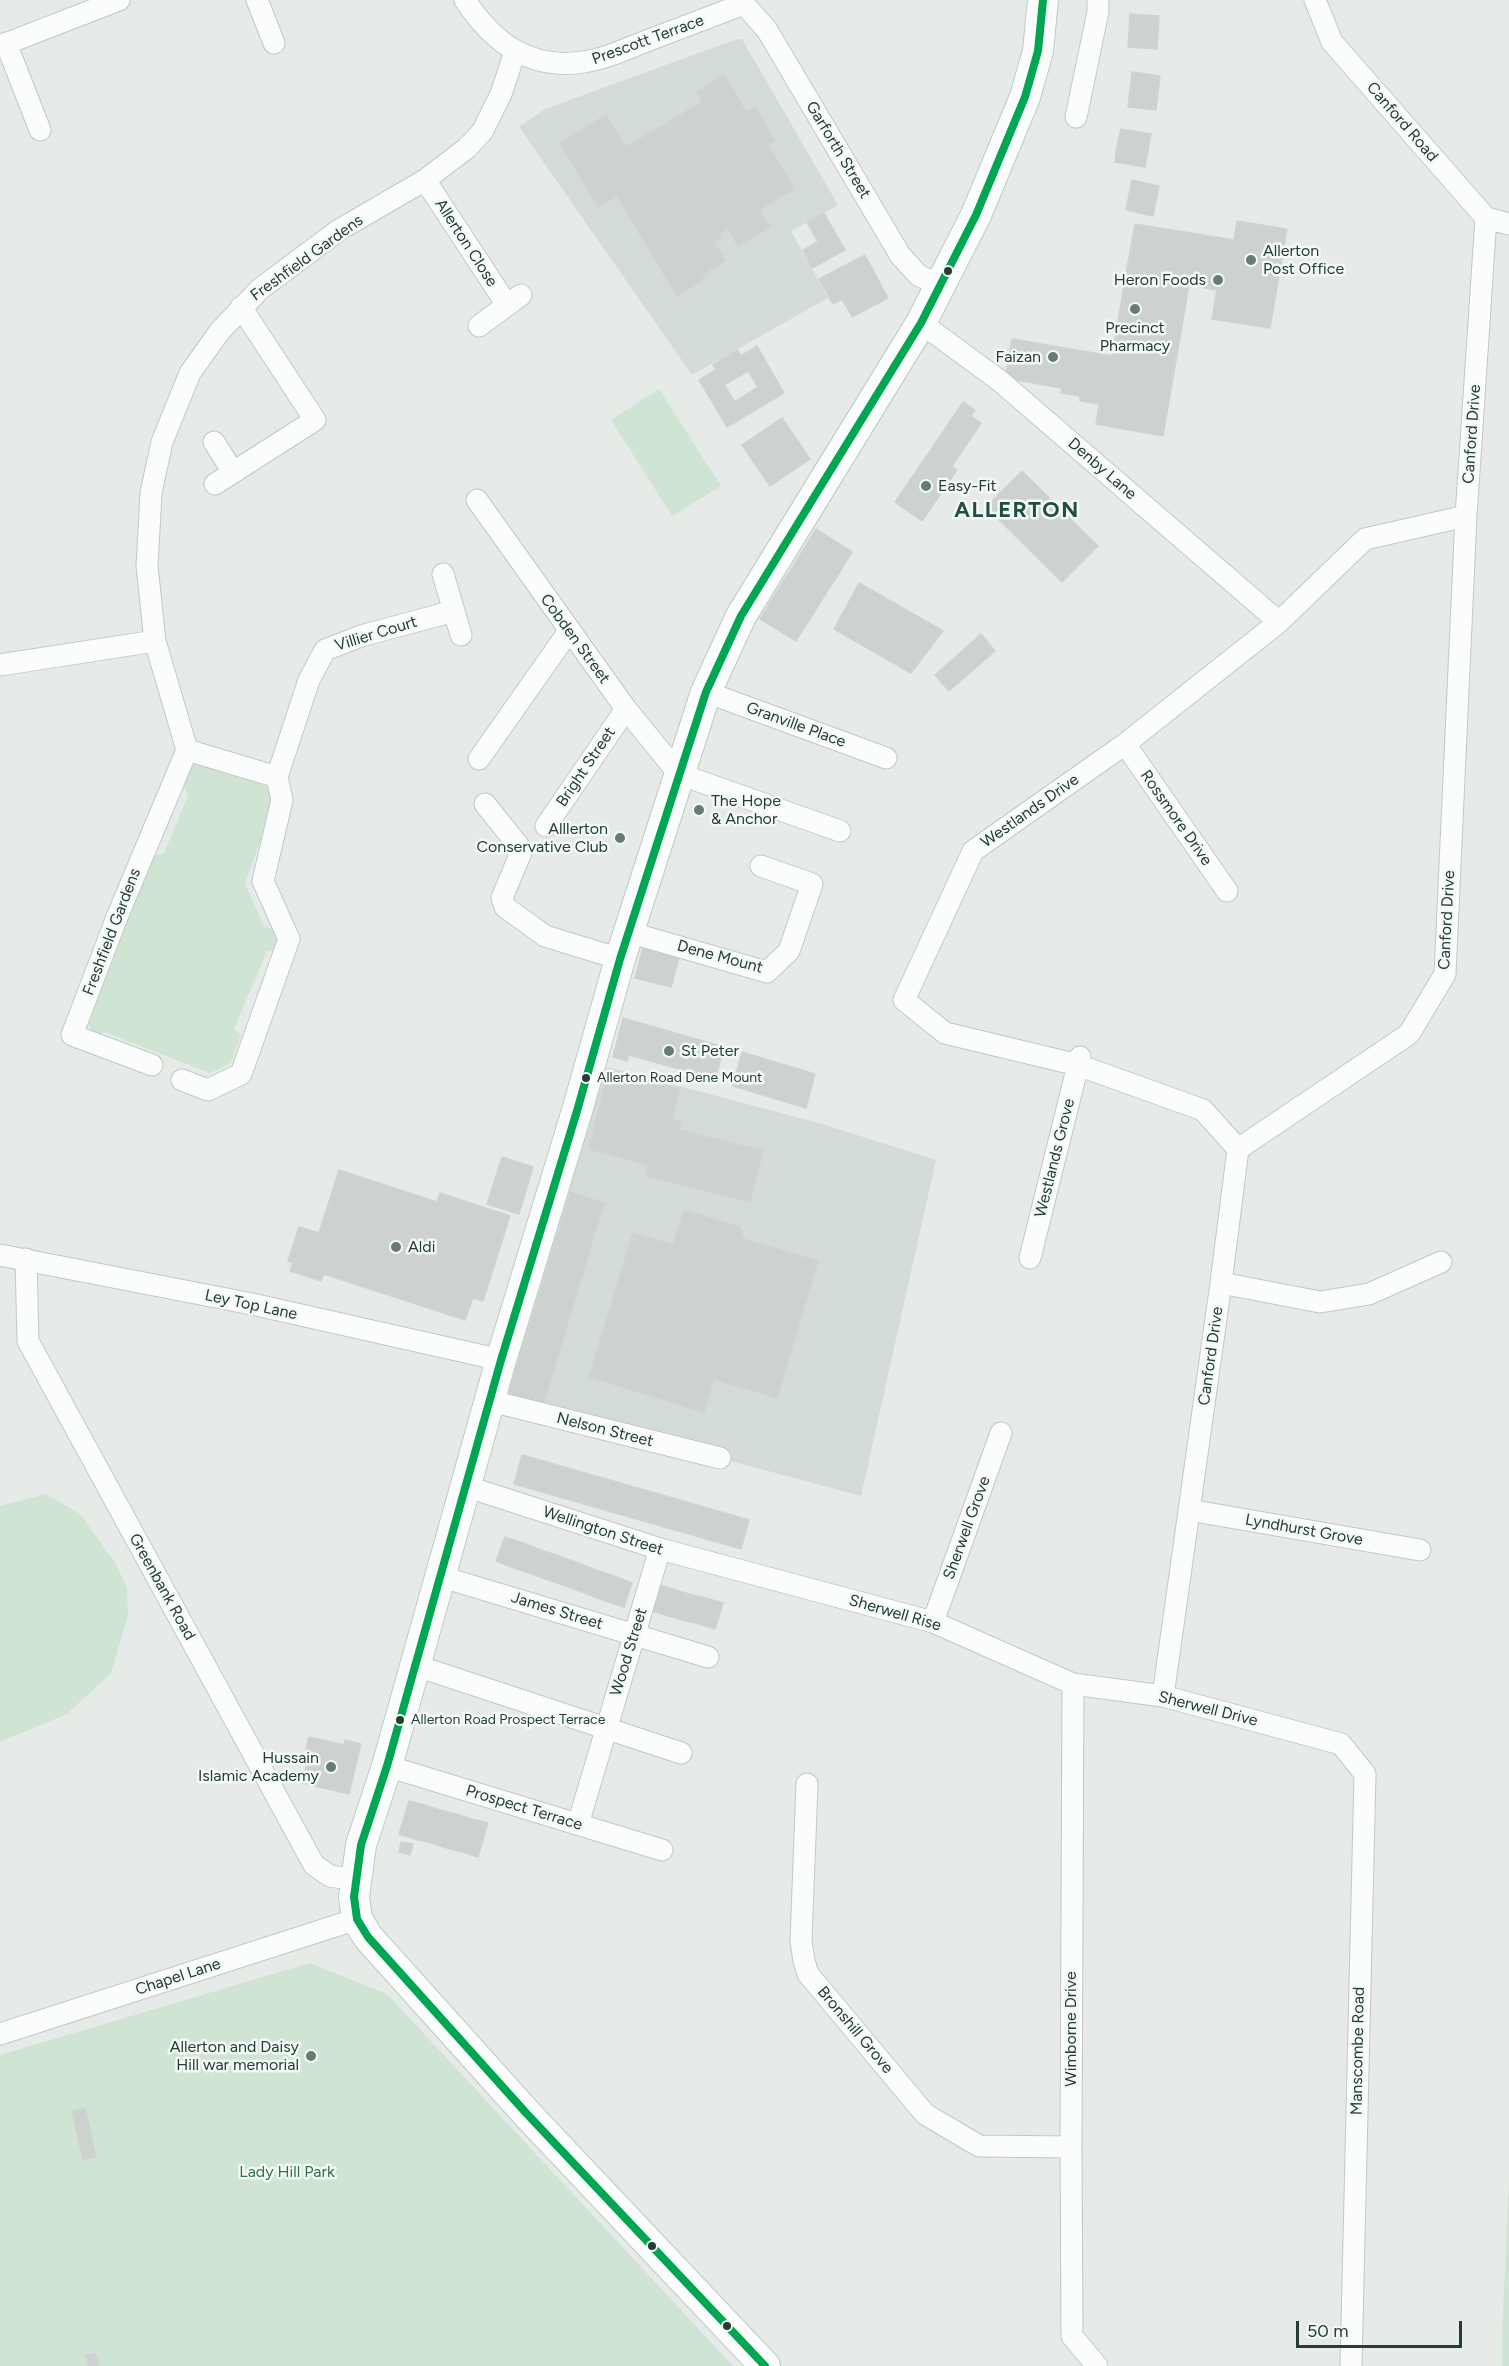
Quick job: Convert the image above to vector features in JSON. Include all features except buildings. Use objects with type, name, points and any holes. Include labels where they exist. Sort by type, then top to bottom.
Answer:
[{"type":"street","points":[[40,130],[3,44],[119,0]]},
{"type":"street","points":[[257,0],[274,43]]},
{"type":"street","points":[[465,0],[474,15],[496,38],[515,52]]},
{"type":"street","points":[[765,2366],[527,2114],[368,1937],[357,1919],[354,1898],[356,1880],[361,1845],[387,1766],[501,1359],[577,1111],[624,945],[706,692],[741,616],[921,323],[976,215],[1025,98],[1038,51],[1043,0]]},
{"type":"street","points":[[1076,117],[1098,12],[1098,0]]},
{"type":"street","name":"Canford Road","points":[[1315,0],[1332,42],[1486,218]]},
{"type":"street","name":"Prescott Terrace","points":[[515,52],[544,60],[568,63],[585,62],[745,2]]},
{"type":"street","name":"Garforth Street","points":[[745,2],[767,30],[900,255],[918,275],[940,286]]},
{"type":"street","name":"Freshfield Gardens","points":[[152,1065],[72,1035],[117,918],[187,750],[155,641],[147,566],[151,493],[162,442],[190,374],[220,331],[260,289],[339,230],[425,180],[467,148],[482,132],[501,94],[515,52]]},
{"type":"street","name":"Allerton Close","points":[[425,180],[514,300],[479,326]]},
{"type":"street","points":[[1486,218],[1509,224]]},
{"type":"street","name":"Canford Drive","points":[[1163,1696],[1238,1149],[1409,1034],[1445,974],[1466,516],[1486,218]]},
{"type":"street","points":[[215,484],[315,420],[242,307]]},
{"type":"street","name":"Denby Lane","points":[[921,323],[1000,381],[1279,622]]},
{"type":"street","points":[[214,442],[233,472]]},
{"type":"street","name":"Cobden Street","points":[[477,500],[626,709],[679,774]]},
{"type":"street","name":"Westlands Drive","points":[[1238,1149],[1203,1110],[1079,1061],[945,1033],[904,1000],[973,851],[1125,744],[1279,622],[1365,539],[1466,516]]},
{"type":"street","points":[[443,574],[461,635]]},
{"type":"street","name":"Villier Court","points":[[277,777],[309,680],[325,650],[361,636],[454,611]]},
{"type":"street","points":[[479,759],[569,631]]},
{"type":"street","points":[[0,665],[155,641]]},
{"type":"street","name":"Granville Place","points":[[706,692],[886,758]]},
{"type":"street","name":"Bright Street","points":[[546,826],[626,709]]},
{"type":"street","name":"Rossmore Drive","points":[[1125,744],[1227,891]]},
{"type":"street","points":[[182,1080],[208,1090],[241,1074],[289,939],[263,881],[282,800],[277,777],[187,750]]},
{"type":"street","points":[[679,774],[840,831]]},
{"type":"street","points":[[485,804],[522,850],[502,898],[505,907],[545,936],[624,945]]},
{"type":"street","name":"Dene Mount","points":[[624,945],[767,972],[789,951],[812,884],[761,866]]},
{"type":"street","name":"Westlands Grove","points":[[1030,1258],[1079,1061]]},
{"type":"street","name":"Ley Top Lane","points":[[0,1255],[252,1304],[501,1359]]},
{"type":"street","name":"Greenbank Road","points":[[26,1259],[28,1341],[314,1865],[330,1876],[356,1880]]},
{"type":"street","points":[[1221,1283],[1320,1302],[1369,1294],[1441,1263]]},
{"type":"street","name":"Nelson Street","points":[[491,1401],[720,1458]]},
{"type":"street","name":"Sherwell Grove","points":[[933,1622],[1001,1433]]},
{"type":"street","name":"Wellington Street","points":[[465,1486],[660,1549],[743,1572]]},
{"type":"street","name":"Lyndhurst Grove","points":[[1189,1510],[1420,1550]]},
{"type":"street","name":"Wood Street","points":[[578,1824],[660,1549]]},
{"type":"street","name":"Sherwell Rise","points":[[743,1572],[933,1622],[1073,1684]]},
{"type":"street","name":"James Street","points":[[439,1576],[708,1657]]},
{"type":"street","points":[[414,1665],[681,1753]]},
{"type":"street","name":"Sherwell Drive","points":[[1073,1684],[1163,1696],[1341,1744]]},
{"type":"street","name":"Wimborne Drive","points":[[1073,1684],[1072,2336],[1097,2366]]},
{"type":"street","name":"Manscombe Road","points":[[1341,1744],[1365,1774],[1351,2366]]},
{"type":"street","name":"Prospect Terrace","points":[[387,1766],[662,1850]]},
{"type":"street","name":"Bronshill Grove","points":[[807,1784],[801,1941],[808,1974],[925,2114],[979,2146],[1071,2147]]},
{"type":"street","name":"Chapel Lane","points":[[0,2034],[357,1919]]},
{"type":"shaded area","points":[[742,39],[838,205],[791,231],[828,298],[692,375],[519,127],[545,109]]},
{"type":"shaded area","points":[[607,1067],[819,1123],[936,1160],[861,1496],[501,1399]]},
{"type":"green space","points":[[659,389],[721,486],[672,516],[611,420]]},
{"type":"green space","points":[[203,763],[267,787],[273,793],[274,803],[245,883],[264,927],[275,929],[279,936],[275,951],[267,951],[234,1029],[241,1035],[231,1063],[210,1073],[104,1032],[96,1039],[87,1020],[148,858],[164,853],[188,796],[181,777],[191,765]]},
{"type":"green space","points":[[46,1494],[80,1514],[116,1564],[127,1588],[128,1615],[111,1673],[67,1714],[0,1742],[0,1506]]},
{"type":"green space","name":"Lady Hill Park","points":[[310,1963],[387,1994],[733,2366],[0,2366],[0,2055]]},
{"type":"green space","points":[[1509,2182],[1509,2366],[1502,2366],[1502,2334]]},
{"type":"transit line","points":[[765,2366],[527,2114],[368,1937],[357,1919],[354,1897],[361,1845],[387,1766],[501,1360],[577,1111],[620,959],[706,692],[741,616],[921,323],[976,215],[1025,97],[1038,51],[1043,0]]},
{"type":"place","name":"Allerton Post Office","points":[[1251,260]]},
{"type":"place","name":"Heron Foods","points":[[1218,280]]},
{"type":"place","name":"Precinct Pharmacy","points":[[1135,309]]},
{"type":"place","name":"Faizan","points":[[1053,357]]},
{"type":"place","name":"Easy-Fit","points":[[926,486]]},
{"type":"place","name":"The Hope & Anchor","points":[[699,810]]},
{"type":"place","name":"Alllerton Conservative Club","points":[[620,838]]},
{"type":"place","name":"St Peter","points":[[669,1051]]},
{"type":"place","name":"Allerton Road Dene Mount","points":[[586,1078]]},
{"type":"place","name":"Aldi","points":[[396,1247]]},
{"type":"place","name":"Allerton Road Prospect Terrace","points":[[400,1720]]},
{"type":"place","name":"Hussain Islamic Academy","points":[[331,1767]]},
{"type":"place","name":"Allerton and Daisy Hill war memorial","points":[[311,2056]]},
{"type":"district","name":"ALLERTON","points":[[1017,511]]}]
